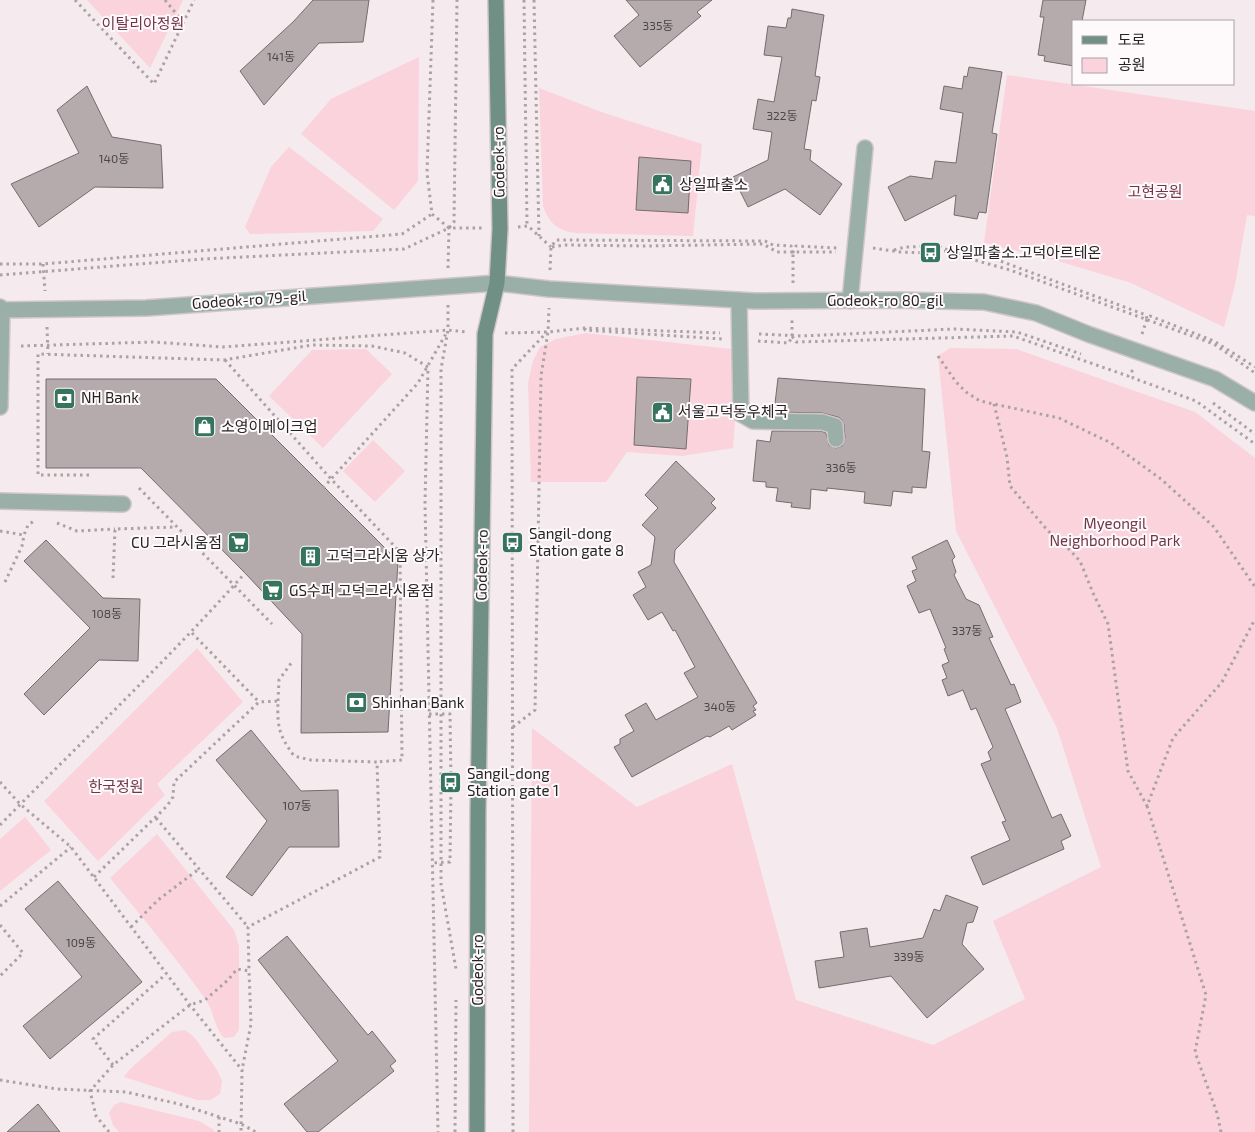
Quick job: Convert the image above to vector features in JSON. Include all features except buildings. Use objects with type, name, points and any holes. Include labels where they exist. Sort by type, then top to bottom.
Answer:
[{"type":"main road","name":"Godeok-ro","points":[[477,1132],[478,823],[486,334],[497,283],[500,229],[496,0]]},
{"type":"street","points":[[850,301],[865,148]]},
{"type":"street","name":"Godeok-ro 80-gil","points":[[497,283],[549,289],[739,300],[984,302],[1036,313],[1088,334],[1215,379],[1255,403]]},
{"type":"street","name":"Godeok-ro 79-gil","points":[[1,309],[146,308],[497,283]]},
{"type":"street","points":[[739,300],[741,414],[753,421],[822,422],[835,426],[836,439]]},
{"type":"street","points":[[0,407],[1,309]]},
{"type":"street","points":[[0,501],[123,504]]},
{"type":"path","points":[[75,0],[154,84],[194,0]]},
{"type":"path","points":[[165,0],[183,22]]},
{"type":"path","points":[[433,0],[426,173],[432,214],[449,228]]},
{"type":"path","points":[[0,275],[203,259],[404,248],[449,228],[454,222],[457,0]]},
{"type":"path","points":[[524,0],[527,226],[551,247],[564,245],[763,244],[777,252],[894,250],[930,253],[959,250],[984,254],[1146,315],[1147,319]]},
{"type":"path","points":[[534,0],[539,237]]},
{"type":"path","points":[[0,264],[43,264],[402,234],[432,214]]},
{"type":"path","points":[[551,247],[556,240],[765,241],[773,245],[791,246],[793,252]]},
{"type":"path","points":[[894,250],[905,247],[938,246],[1010,270],[1214,344],[1255,373]]},
{"type":"path","points":[[1147,319],[1150,316],[1214,340],[1255,367]]},
{"type":"path","points":[[585,328],[585,330],[740,337],[954,330],[1017,332],[1088,357]]},
{"type":"path","points":[[513,1132],[512,369],[548,332],[585,328],[740,337],[789,343],[792,336]]},
{"type":"path","points":[[2,346],[154,342],[223,347],[448,330]]},
{"type":"path","points":[[323,488],[418,383],[448,330]]},
{"type":"path","points":[[448,330],[441,369],[441,884],[456,977]]},
{"type":"path","points":[[513,727],[535,710],[542,376],[548,332]]},
{"type":"path","points":[[792,336],[796,342],[1013,336],[1128,376],[1132,371]]},
{"type":"path","points":[[89,475],[38,475],[38,354],[224,360],[312,345],[372,346],[405,353],[428,367]]},
{"type":"path","points":[[938,356],[956,382],[966,392],[980,401],[1059,418],[1111,443],[1161,479],[1214,527],[1255,587]]},
{"type":"path","points":[[224,360],[331,479],[400,552],[402,760],[377,762],[311,760],[294,756],[282,739],[277,722],[279,680],[292,662]]},
{"type":"path","points":[[428,367],[425,503],[438,1132]]},
{"type":"path","points":[[1123,368],[1140,374]]},
{"type":"path","points":[[1132,371],[1133,378],[1196,401],[1255,444]]},
{"type":"path","points":[[1209,399],[1255,434]]},
{"type":"path","points":[[994,404],[1007,457],[1010,486],[1048,532],[1066,546],[1080,561],[1108,624],[1128,771],[1147,806],[1206,995],[1195,1052],[1217,1113],[1221,1132]]},
{"type":"path","points":[[139,488],[272,624]]},
{"type":"path","points":[[5,582],[22,546],[28,525],[36,520]]},
{"type":"path","points":[[55,522],[77,531],[176,527]]},
{"type":"path","points":[[113,578],[115,529]]},
{"type":"path","points":[[0,531],[24,535]]},
{"type":"path","points":[[0,826],[192,633],[245,573]]},
{"type":"path","points":[[1147,806],[1173,738],[1222,682],[1255,620]]},
{"type":"path","points":[[192,633],[259,702]]},
{"type":"path","points":[[94,877],[156,818],[173,797],[174,782],[259,702],[278,701]]},
{"type":"path","points":[[429,714],[450,714],[450,862],[432,863]]},
{"type":"path","points":[[248,927],[380,857],[377,762]]},
{"type":"path","points":[[0,782],[20,804],[70,847],[166,974],[242,1070]]},
{"type":"path","points":[[156,818],[248,927],[251,1024],[242,1070],[242,1132]]},
{"type":"path","points":[[0,906],[70,847]]},
{"type":"path","points":[[131,927],[158,900],[199,869]]},
{"type":"path","points":[[0,925],[23,953],[0,976]]},
{"type":"path","points":[[90,1092],[113,1065],[190,1005],[205,1000],[228,980],[237,969],[248,971]]},
{"type":"path","points":[[113,1065],[93,1040],[166,974]]},
{"type":"path","points":[[454,1132],[456,997]]},
{"type":"path","points":[[0,1080],[57,1089],[90,1092],[126,1092],[179,1104],[241,1124],[256,1132]]},
{"type":"path","points":[[90,1092],[96,1116],[109,1132]]},
{"type":"path","points":[[219,1117],[219,1132]]},
{"type":"green space","name":"이탈리아정원","points":[[87,0],[183,0],[150,68]]},
{"type":"green space","points":[[419,57],[418,181],[394,210],[301,134],[331,99]]},
{"type":"green space","name":"고현공원","points":[[1007,75],[1255,111],[1255,216],[1247,215],[1235,285],[1224,327],[1131,283],[1058,261],[984,243]]},
{"type":"green space","points":[[539,88],[604,113],[702,144],[693,236],[576,233],[555,225],[548,217],[543,206]]},
{"type":"green space","points":[[289,147],[383,219],[373,231],[250,234],[245,227],[271,167]]},
{"type":"green space","points":[[586,333],[740,350],[733,448],[682,456],[627,452],[606,482],[531,482],[528,383],[533,361],[540,347],[556,339]]},
{"type":"green space","name":"Myeongil Neighborhood Park","points":[[950,348],[1016,349],[1195,412],[1255,458],[1255,1132],[529,1132],[532,728],[637,807],[732,764],[796,1000],[933,1045],[1025,999],[993,921],[1101,867],[1057,728],[956,531],[938,356]]},
{"type":"green space","points":[[366,349],[392,374],[323,448],[269,396],[312,350]]},
{"type":"green space","points":[[373,440],[405,471],[375,502],[343,471]]},
{"type":"green space","name":"한국정원","points":[[197,648],[243,702],[157,784],[165,795],[98,861],[44,801]]},
{"type":"green space","points":[[25,817],[51,850],[0,891],[0,839]]},
{"type":"green space","points":[[157,834],[234,930],[239,946],[239,1030],[234,1037],[224,1038],[218,1029],[206,1000],[171,953],[110,878]]},
{"type":"green space","points":[[185,1030],[195,1038],[217,1070],[222,1081],[220,1094],[210,1100],[197,1100],[124,1077],[130,1069],[172,1032]]},
{"type":"green space","points":[[121,1102],[199,1121],[214,1130],[214,1132],[119,1132],[113,1125],[109,1113],[114,1105]]},
{"type":"place","name":"상일파출소","points":[[663,185]]},
{"type":"place","name":"상일파출소.고덕아르테온","points":[[930,253]]},
{"type":"place","name":"NH Bank","points":[[65,398]]},
{"type":"place","name":"서울고덕동우체국","points":[[662,412]]},
{"type":"place","name":"소영이메이크업","points":[[205,427]]},
{"type":"place","name":"CU 그라시움점","points":[[238,543]]},
{"type":"place","name":"Sangil-dong Station gate 8","points":[[513,543]]},
{"type":"place","name":"고덕그라시움 상가","points":[[310,556]]},
{"type":"place","name":"GS수퍼 고덕그라시움점","points":[[273,591]]},
{"type":"place","name":"Shinhan Bank","points":[[356,703]]},
{"type":"place","name":"Sangil-dong Station gate 1","points":[[451,783]]}]
